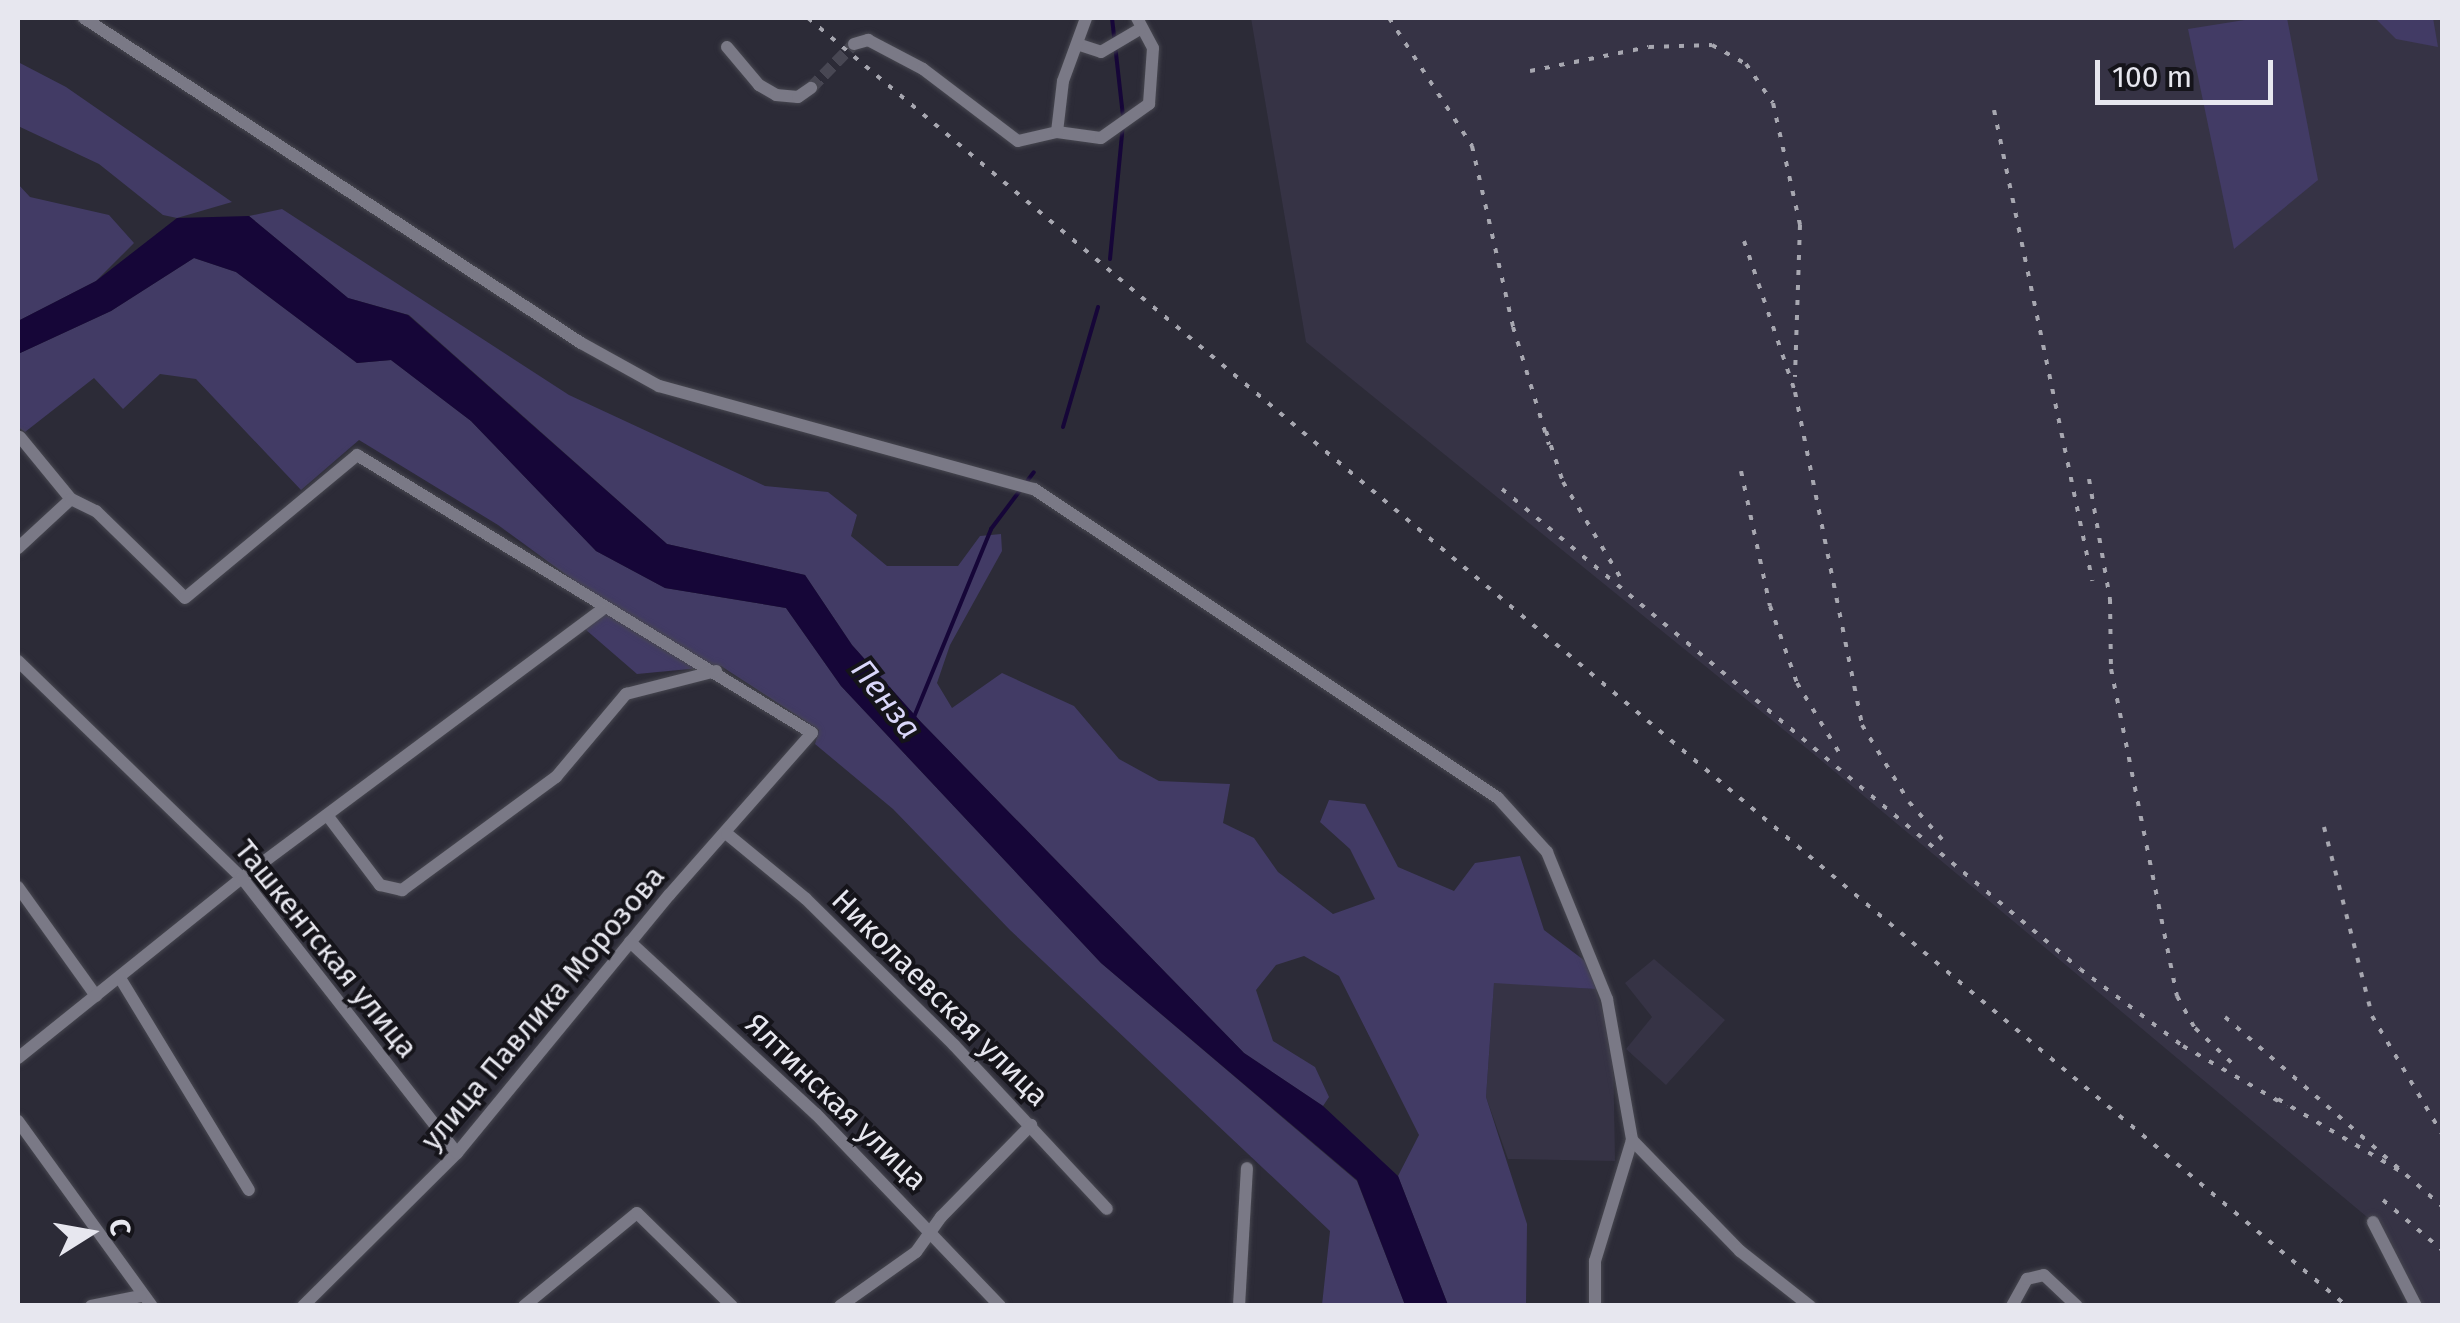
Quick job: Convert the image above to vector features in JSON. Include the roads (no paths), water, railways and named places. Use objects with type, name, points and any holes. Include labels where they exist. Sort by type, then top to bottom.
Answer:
[{"type":"street","points":[[84,18],[581,343],[659,386],[1018,480],[1429,748],[1511,812],[1548,852],[1579,916],[1607,999],[1632,1140],[1596,1261],[1595,1306]]},
{"type":"street","points":[[1056,132],[1056,110],[1086,18]]},
{"type":"street","points":[[854,44],[868,40],[923,69],[1018,141],[1056,132],[1101,138],[1150,104],[1153,48],[1139,23],[1101,52],[1077,44]]},
{"type":"street","points":[[728,46],[758,85],[776,95],[798,97],[811,88]]},
{"type":"street","points":[[20,437],[71,499],[96,511],[185,598],[357,455],[601,610],[716,671]]},
{"type":"street","points":[[18,548],[71,499]]},
{"type":"street","points":[[18,1058],[242,878],[601,610]]},
{"type":"street","name":"Ташкентская улица","points":[[18,661],[242,878],[457,1153]]},
{"type":"street","points":[[327,815],[380,885],[402,890],[556,777],[626,694],[716,671]]},
{"type":"street","name":"улица Павлика Морозова","points":[[303,1306],[457,1153],[630,942],[812,733],[716,671]]},
{"type":"street","name":"Николаевская улица","points":[[726,834],[806,899],[1030,1124],[1107,1209]]},
{"type":"street","points":[[18,887],[96,996]]},
{"type":"street","name":"Ялтинская улица","points":[[630,942],[816,1114],[1000,1306]]},
{"type":"street","points":[[120,978],[249,1190]]},
{"type":"street","points":[[18,1121],[146,1301]]},
{"type":"street","points":[[840,1306],[932,1234],[941,1216],[1030,1124]]},
{"type":"street","points":[[1632,1140],[1740,1251],[1810,1306]]},
{"type":"street","points":[[1239,1306],[1247,1168]]},
{"type":"street","points":[[524,1306],[637,1213],[732,1305]]},
{"type":"street","points":[[2373,1222],[2416,1306]]},
{"type":"street","points":[[2012,1306],[2027,1280],[2044,1275],[2077,1306]]},
{"type":"street","points":[[92,1306],[146,1301]]},
{"type":"water","name":"Пенза","points":[[249,216],[348,298],[408,315],[667,544],[805,575],[852,645],[921,722],[1244,1053],[1323,1106],[1398,1176],[1448,1305],[1405,1305],[1357,1180],[1101,963],[841,686],[786,608],[665,588],[596,551],[471,421],[391,360],[357,363],[236,272],[194,258],[111,311],[18,354],[18,321],[96,281],[177,218]]},
{"type":"waterway","points":[[1112,18],[1123,116]]},
{"type":"waterway","points":[[1110,259],[1123,125]]},
{"type":"waterway","points":[[1063,427],[1098,307]]},
{"type":"waterway","name":"Пенза","points":[[914,717],[991,529],[1034,472]]},
{"type":"tunnel","points":[[811,88],[854,44]]},
{"type":"railway","points":[[808,18],[2347,1306]]},
{"type":"railway","points":[[1389,18],[1472,146],[1513,327],[1549,445]]},
{"type":"railway","points":[[1530,71],[1649,47],[1712,45],[1746,64],[1773,103],[1800,225],[1795,377]]},
{"type":"railway","points":[[1994,110],[2092,581]]},
{"type":"railway","points":[[1744,241],[1795,392],[1862,725],[1909,802],[1947,845]]},
{"type":"railway","points":[[1546,431],[1563,482],[1620,577]]},
{"type":"railway","points":[[1741,471],[1770,606],[1797,683],[1843,759]]},
{"type":"railway","points":[[2089,479],[2110,599],[2111,669],[2177,996],[2195,1028],[2235,1066]]},
{"type":"railway","points":[[1502,489],[2080,969],[2183,1046],[2287,1106]]},
{"type":"railway","points":[[2324,827],[2372,1016],[2442,1134]]},
{"type":"railway","points":[[2225,1017],[2442,1206]]},
{"type":"railway","points":[[2278,1099],[2403,1173]]},
{"type":"railway","points":[[2383,1200],[2442,1250]]}]
